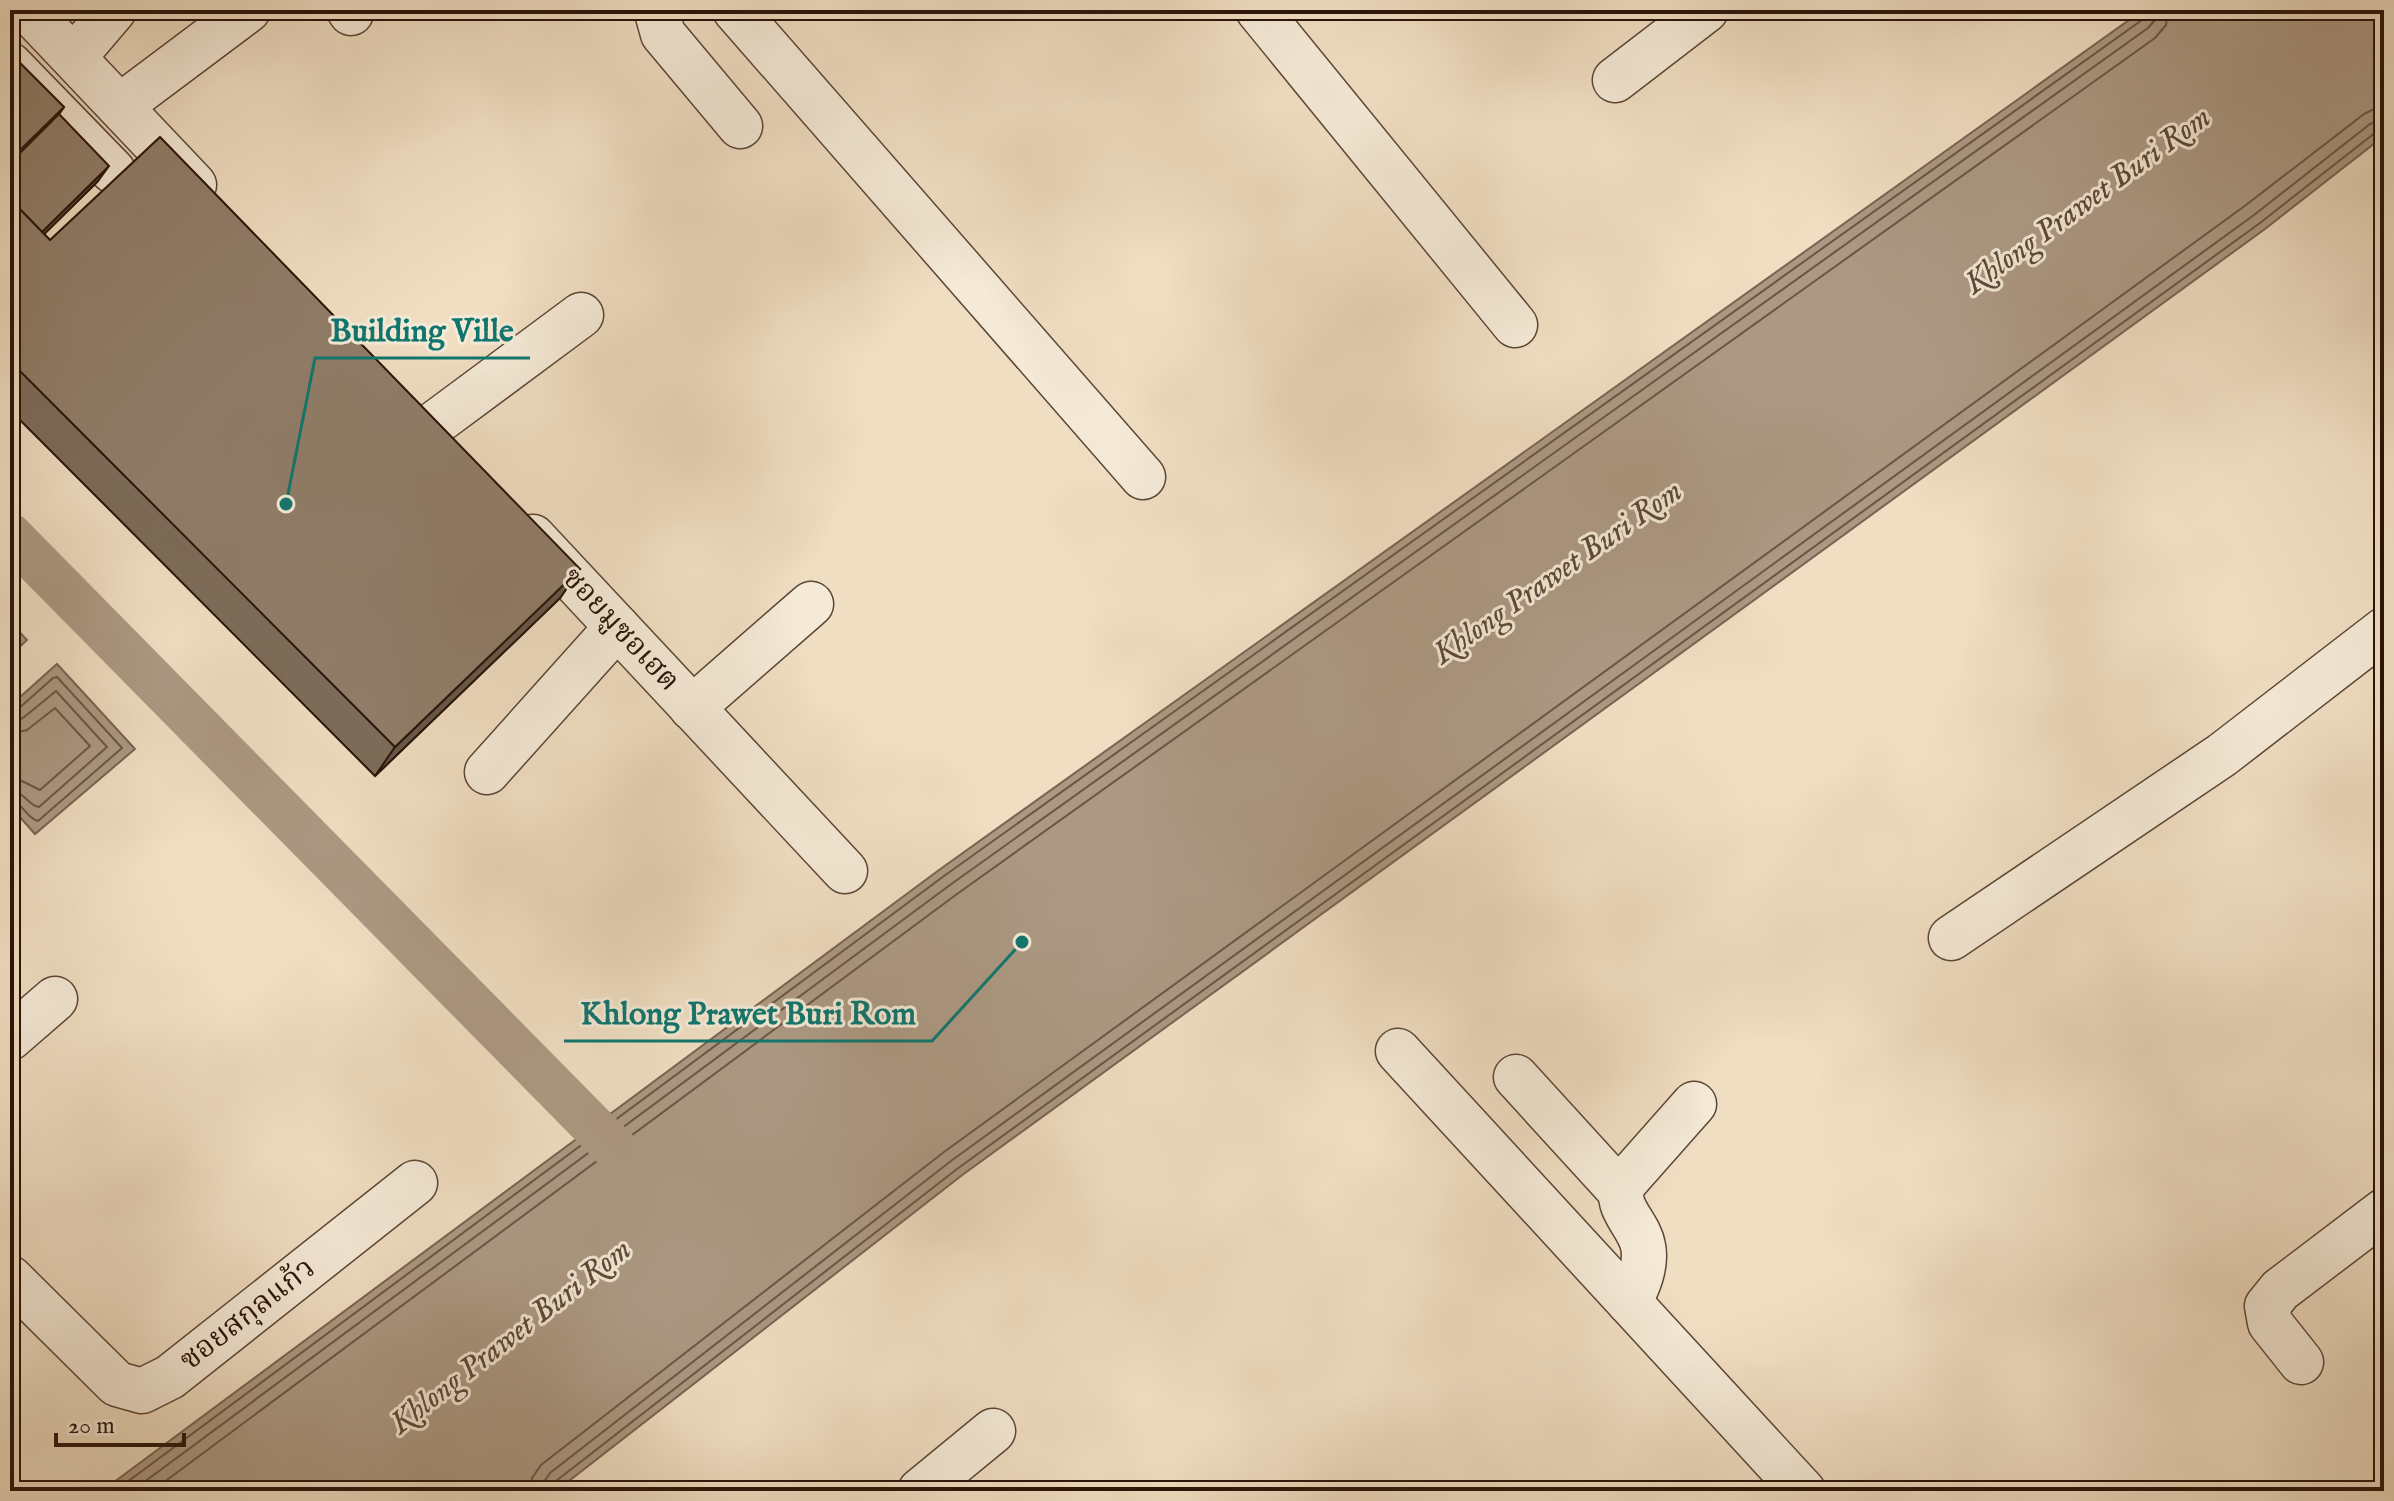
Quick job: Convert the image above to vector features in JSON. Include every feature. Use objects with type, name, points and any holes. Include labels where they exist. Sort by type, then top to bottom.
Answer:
[{"type":"street","points":[[28,10],[222,215]]},
{"type":"street","points":[[74,57],[114,10]]},
{"type":"street","points":[[120,106],[248,10]]},
{"type":"street","points":[[658,10],[663,34],[740,126]]},
{"type":"street","points":[[735,10],[1143,477]]},
{"type":"street","points":[[1258,10],[1515,325]]},
{"type":"street","points":[[1615,80],[1706,10]]},
{"type":"street","points":[[10,65],[113,171]]},
{"type":"street","points":[[461,460],[419,416],[581,315]]},
{"type":"street","name":"ซอยมูซอเฮต","points":[[502,505],[845,871]]},
{"type":"street","points":[[692,708],[811,604]]},
{"type":"street","points":[[487,772],[617,627]]},
{"type":"street","points":[[1951,938],[2222,755],[2384,630]]},
{"type":"street","points":[[10,1038],[55,999]]},
{"type":"street","points":[[1398,1051],[1803,1491]]},
{"type":"street","points":[[1516,1077],[1620,1191]]},
{"type":"street","points":[[1629,1302],[1640,1284],[1644,1247],[1633,1221],[1621,1205],[1620,1191],[1694,1104]]},
{"type":"street","name":"ซอยสกุลแก้ว","points":[[10,1278],[117,1384],[142,1391],[170,1377],[415,1183]]},
{"type":"street","points":[[2301,1362],[2270,1323],[2267,1306],[2280,1290],[2384,1211]]},
{"type":"street","points":[[920,1491],[993,1431]]},
{"type":"water","points":[[2143,10],[2384,10],[2384,136],[2265,229],[961,1176],[556,1491],[102,1491],[939,870]]},
{"type":"water","points":[[10,622],[27,640],[10,656]]},
{"type":"water","points":[[57,664],[135,749],[35,834],[10,806],[10,706]]},
{"type":"building","points":[[10,53],[64,107],[10,160]]},
{"type":"building","points":[[59,114],[109,166],[42,232],[10,199],[10,163]]},
{"type":"building","points":[[160,137],[580,569],[395,747],[10,361],[10,199],[50,240]]},
{"type":"waterway","points":[[10,535],[635,1169]]},
{"type":"place","name":"Building Ville","points":[[286,504]]},
{"type":"place","name":"Khlong Prawet Buri Rom","points":[[1022,942]]}]
